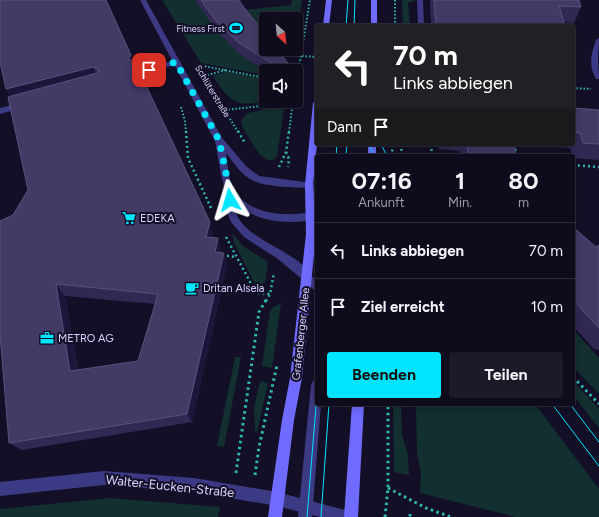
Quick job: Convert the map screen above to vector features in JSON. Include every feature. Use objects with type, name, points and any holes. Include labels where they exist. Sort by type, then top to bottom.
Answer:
[{"type":"main road","points":[[326,24],[329,0]]},
{"type":"main road","points":[[374,0],[374,24]]},
{"type":"main road","name":"Grafenberger Allee","points":[[275,517],[288,420],[296,378],[314,216],[308,185],[315,121]]},
{"type":"main road","points":[[351,517],[358,406]]},
{"type":"street","name":"Schlüterstraße","points":[[143,0],[219,140],[244,169],[257,178],[280,183],[308,185]]},
{"type":"street","points":[[420,0],[421,24]]},
{"type":"street","points":[[599,40],[593,57],[595,70],[599,77]]},
{"type":"street","points":[[138,73],[176,62]]},
{"type":"street","points":[[0,112],[32,102]]},
{"type":"street","name":"Schlüterstraße","points":[[219,140],[230,192],[229,208],[234,220],[247,235],[264,247],[290,261],[315,284]]},
{"type":"street","points":[[308,185],[315,194]]},
{"type":"street","points":[[230,192],[245,207],[267,217],[286,218],[314,216]]},
{"type":"street","points":[[309,511],[316,406]]},
{"type":"street","name":"Walter-Eucken-Straße","points":[[0,489],[104,478],[194,485],[277,499],[309,511],[345,517]]},
{"type":"path","points":[[303,44],[310,0]]},
{"type":"path","points":[[394,1],[395,24]]},
{"type":"path","points":[[299,64],[301,56],[315,57]]},
{"type":"path","name":"Schlüterstraße","points":[[227,70],[198,65],[249,149]]},
{"type":"path","points":[[204,76],[227,70],[259,77]]},
{"type":"path","points":[[575,88],[592,89]]},
{"type":"path","points":[[179,102],[186,121],[188,158],[213,211]]},
{"type":"path","points":[[221,111],[259,106]]},
{"type":"path","points":[[278,170],[286,152],[292,108]]},
{"type":"path","points":[[286,152],[288,167]]},
{"type":"path","points":[[274,165],[280,165]]},
{"type":"path","points":[[575,165],[599,167]]},
{"type":"path","points":[[223,231],[256,293],[270,294]]},
{"type":"path","points":[[220,255],[236,257]]},
{"type":"path","points":[[236,471],[259,312],[270,294],[275,267]]},
{"type":"path","name":"Grafenberger Allee","points":[[257,460],[278,362]]},
{"type":"path","points":[[575,379],[599,404]]},
{"type":"path","points":[[386,517],[388,488],[388,406]]},
{"type":"path","points":[[388,488],[412,501],[451,517]]},
{"type":"green space","points":[[162,0],[197,0],[211,20],[209,21],[223,37],[242,55],[259,67],[259,74],[201,63]]},
{"type":"green space","points":[[292,0],[302,0],[300,12],[259,12],[259,35],[244,10],[291,5]]},
{"type":"green space","points":[[402,0],[416,0],[408,3],[410,24],[403,24]]},
{"type":"green space","points":[[227,71],[259,78],[259,102],[247,104],[234,100],[223,91],[213,76]]},
{"type":"green space","points":[[271,108],[284,108],[277,156],[273,160],[268,160],[259,154],[243,128],[241,121],[248,113]]},
{"type":"green space","points":[[232,233],[243,246],[268,262],[265,282],[261,285],[257,286],[255,284],[234,243]]},
{"type":"green space","points":[[281,303],[272,368],[262,366],[270,311],[272,308]]},
{"type":"green space","points":[[575,331],[599,358],[599,394],[575,369]]},
{"type":"green space","points":[[235,357],[241,357],[224,447],[217,446]]},
{"type":"green space","points":[[260,381],[268,383],[257,432],[255,431],[254,408]]},
{"type":"green space","points":[[575,383],[599,409],[599,428],[575,398]]},
{"type":"green space","points":[[393,406],[401,406],[402,434],[408,455],[409,475],[394,472]]},
{"type":"green space","points":[[416,406],[537,406],[599,489],[599,517],[516,517],[420,493],[421,473],[417,454]]},
{"type":"green space","points":[[110,498],[220,507],[218,517],[0,517],[0,509]]},
{"type":"building","points":[[0,0],[106,0],[131,55],[128,59],[135,62],[210,222],[206,237],[218,238],[215,252],[224,253],[187,414],[9,443],[0,334],[0,221],[13,215],[28,190],[8,97],[97,73],[99,70],[93,67],[6,89],[0,62]],"holes":[[[56,284],[158,294],[138,361],[70,371]]]},
{"type":"building","points":[[201,0],[238,0],[259,26],[259,55],[239,43],[216,21]]},
{"type":"building","points":[[434,0],[579,0],[581,7],[559,6],[564,24],[436,24]]},
{"type":"building","points":[[260,56],[282,56],[289,64],[273,64]]},
{"type":"building","points":[[575,108],[599,110],[599,144],[583,143],[580,133],[575,132]]},
{"type":"building","points":[[467,146],[514,146],[516,154],[468,154]]},
{"type":"building","points":[[575,229],[596,247],[599,245],[599,328],[575,302]]},
{"type":"tram line","points":[[346,24],[348,0]]},
{"type":"tram line","points":[[354,24],[355,0]]},
{"type":"tram line","points":[[336,154],[337,146]]},
{"type":"tram line","points":[[346,154],[347,146]]},
{"type":"tram line","points":[[369,146],[374,154]]},
{"type":"tram line","points":[[382,146],[386,154]]},
{"type":"tram line","points":[[307,517],[316,406]]},
{"type":"tram line","points":[[321,517],[329,406]]},
{"type":"tram line","points":[[554,406],[599,466]]},
{"type":"tram line","points":[[572,406],[599,442]]},
{"type":"place","name":"Fitness First","points":[[236,28]]},
{"type":"place","name":"EDEKA","points":[[129,218]]},
{"type":"place","name":"Dritan Alsela","points":[[192,288]]},
{"type":"place","name":"METRO AG","points":[[47,338]]},
{"type":"route","points":[[149,70],[176,62],[219,140],[230,192],[230,200]]}]
